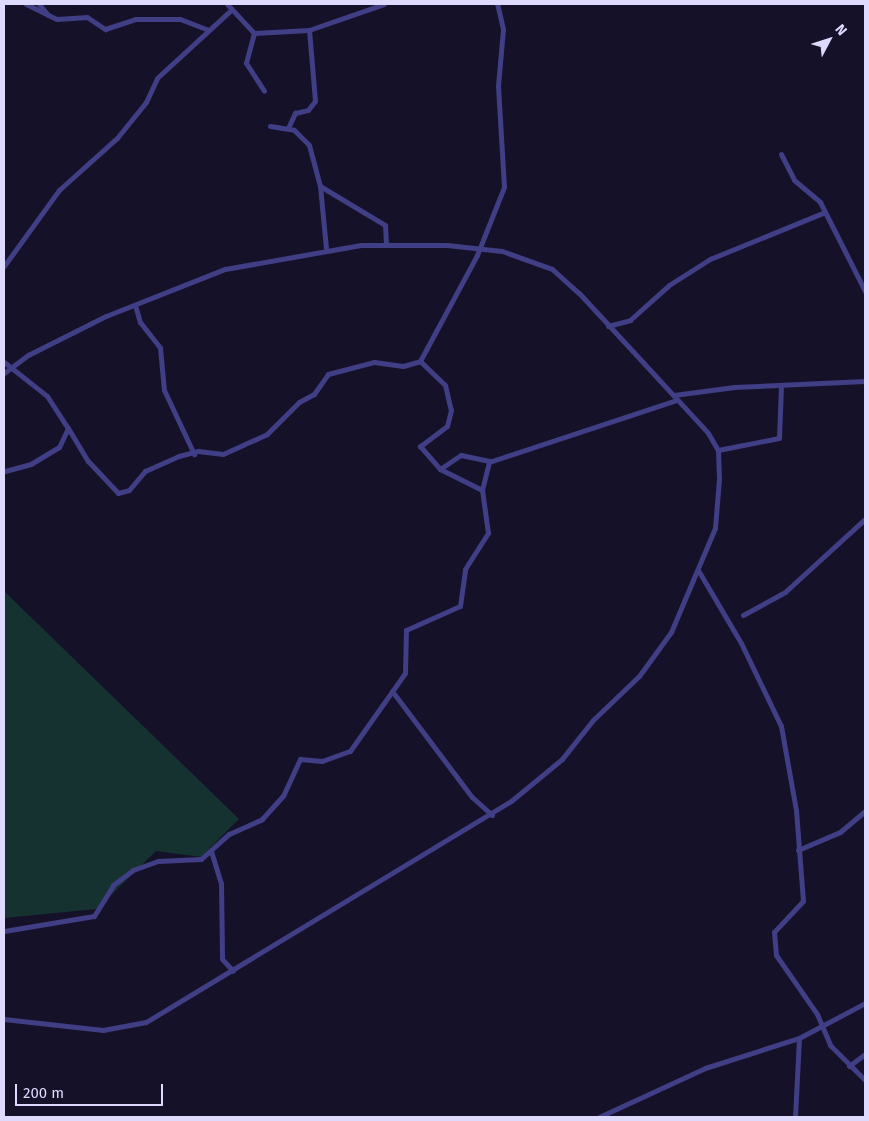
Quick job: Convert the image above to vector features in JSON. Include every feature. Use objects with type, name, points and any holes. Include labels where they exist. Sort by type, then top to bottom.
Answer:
[{"type":"street","points":[[26,4],[50,16],[86,16],[106,29],[136,18],[186,19],[208,30]]},
{"type":"street","points":[[39,4],[50,16]]},
{"type":"street","points":[[227,4],[254,33],[310,30],[384,4]]},
{"type":"street","points":[[4,362],[47,396],[116,493],[129,490],[139,476],[154,466],[194,454],[232,451],[266,434],[299,402],[314,394],[328,374],[374,362],[403,366],[420,361],[480,248],[506,178],[498,86],[503,29],[497,4]]},
{"type":"street","points":[[4,266],[59,190],[117,138],[146,102],[157,78],[231,10]]},
{"type":"street","points":[[288,128],[295,113],[308,110],[315,101],[310,30]]},
{"type":"street","points":[[254,33],[246,63],[264,91]]},
{"type":"street","points":[[270,126],[288,128],[309,145],[320,186],[326,248]]},
{"type":"street","points":[[780,154],[794,180],[816,197],[858,270],[865,291]]},
{"type":"street","points":[[320,186],[385,225],[386,244]]},
{"type":"street","points":[[608,326],[630,320],[669,284],[708,260],[825,212]]},
{"type":"street","points":[[4,373],[64,336],[225,269],[326,248],[386,244],[480,248],[516,254],[552,269],[676,398],[718,450],[715,526],[676,624],[639,676],[593,720],[558,763],[492,815],[412,858],[233,971],[130,1027],[103,1030],[4,1019]]},
{"type":"street","points":[[858,270],[865,267]]},
{"type":"street","points":[[135,306],[140,322],[160,348],[164,390],[194,454]]},
{"type":"street","points":[[420,361],[438,375],[450,401],[446,426],[419,444],[440,469],[482,490]]},
{"type":"street","points":[[440,469],[467,454],[490,461],[676,398],[781,385],[865,380]]},
{"type":"street","points":[[718,450],[779,438],[781,385]]},
{"type":"street","points":[[4,471],[31,464],[59,447],[68,428]]},
{"type":"street","points":[[4,931],[87,920],[99,911],[113,885],[134,870],[158,861],[201,859],[229,834],[270,812],[287,789],[300,759],[322,761],[354,748],[407,668],[406,630],[460,606],[465,569],[488,533],[482,490],[490,461]]},
{"type":"street","points":[[743,615],[785,592],[865,518]]},
{"type":"street","points":[[698,570],[741,643],[781,726],[798,850],[802,904],[774,932],[775,951],[817,1014],[824,1036],[849,1066],[865,1080]]},
{"type":"street","points":[[392,691],[472,797],[492,815]]},
{"type":"street","points":[[798,850],[840,832],[865,811]]},
{"type":"street","points":[[211,851],[221,883],[222,959],[233,971]]},
{"type":"street","points":[[599,1117],[705,1068],[799,1038],[865,1003]]},
{"type":"street","points":[[812,1031],[824,1036]]},
{"type":"street","points":[[795,1117],[799,1038]]},
{"type":"street","points":[[849,1066],[865,1054]]},
{"type":"green space","points":[[4,591],[239,819],[201,857],[156,851],[97,909],[4,918]]}]
